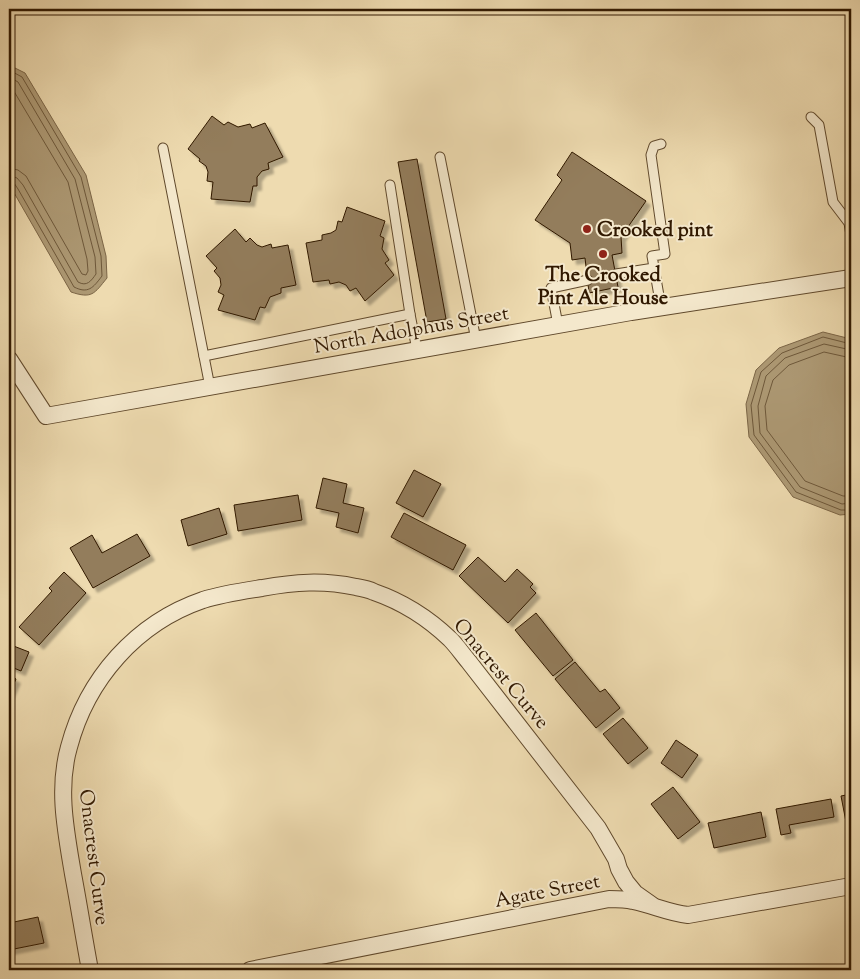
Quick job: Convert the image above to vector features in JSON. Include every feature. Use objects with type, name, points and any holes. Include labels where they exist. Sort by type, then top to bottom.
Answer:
[{"type":"street","name":"North Adolphus Street","points":[[9,359],[46,416],[661,307],[851,278]]},
{"type":"street","name":"Onacrest Curve","points":[[90,970],[64,812],[64,776],[68,748],[77,721],[89,695],[105,671],[124,649],[146,630],[170,615],[203,600],[277,585],[309,582],[338,583],[373,591],[406,605],[430,621],[451,640],[470,662],[598,828],[616,859],[626,882],[635,893],[652,906]]},
{"type":"street","name":"Agate Street","points":[[250,970],[609,899],[631,900],[674,913],[688,915],[851,886]]},
{"type":"lane","points":[[811,117],[818,125],[833,202],[849,223],[851,235]]},
{"type":"lane","points":[[661,144],[654,146],[651,155],[665,254],[652,256],[661,307]]},
{"type":"lane","points":[[163,148],[210,387]]},
{"type":"lane","points":[[440,157],[476,340]]},
{"type":"lane","points":[[390,185],[417,350]]},
{"type":"lane","points":[[616,274],[654,268]]},
{"type":"lane","points":[[558,325],[551,288],[588,280]]},
{"type":"lane","points":[[204,356],[410,314]]},
{"type":"water","points":[[9,65],[25,73],[86,175],[106,256],[107,278],[92,294],[84,295],[71,292],[9,184]]},
{"type":"water","points":[[823,332],[851,339],[851,514],[840,515],[793,497],[749,437],[746,404],[756,370],[779,348]]},
{"type":"building","points":[[212,116],[224,125],[228,122],[238,127],[250,124],[252,128],[265,123],[283,157],[268,163],[269,169],[262,171],[257,177],[257,186],[253,186],[250,202],[211,199],[213,182],[207,181],[208,172],[206,166],[188,149]]},
{"type":"building","name":"Crooked pint","points":[[572,152],[646,201],[621,237],[622,253],[612,255],[618,287],[589,293],[585,258],[572,260],[570,243],[535,220],[562,180],[557,175]]},
{"type":"building","points":[[417,159],[446,319],[427,322],[398,162]]},
{"type":"building","points":[[347,207],[385,221],[380,236],[384,238],[382,249],[389,260],[385,263],[394,275],[365,301],[356,288],[350,291],[346,285],[339,282],[330,284],[329,280],[313,282],[306,243],[322,240],[322,235],[336,230],[338,221],[342,222]]},
{"type":"building","points":[[235,229],[246,242],[250,238],[262,247],[271,244],[272,248],[288,245],[296,285],[281,288],[281,293],[270,297],[265,308],[260,307],[255,320],[218,310],[224,295],[218,292],[221,285],[220,278],[214,271],[217,268],[206,256]]},
{"type":"building","points":[[414,470],[441,484],[423,517],[396,503]]},
{"type":"building","points":[[323,478],[347,484],[343,503],[364,508],[358,533],[336,527],[339,513],[316,508]]},
{"type":"building","points":[[298,495],[302,520],[238,531],[234,505]]},
{"type":"building","points":[[219,508],[227,534],[188,546],[181,520]]},
{"type":"building","points":[[404,513],[466,545],[453,570],[391,537]]},
{"type":"building","points":[[137,534],[150,556],[93,588],[70,548],[92,535],[102,553]]},
{"type":"building","points":[[478,557],[505,582],[517,569],[533,584],[530,587],[536,593],[508,623],[459,576]]},
{"type":"building","points":[[64,572],[86,593],[39,645],[19,627],[52,591],[49,588]]},
{"type":"building","points":[[536,613],[573,660],[553,676],[515,630]]},
{"type":"building","points":[[11,645],[29,652],[21,671],[9,666],[9,649]]},
{"type":"building","points":[[575,662],[600,692],[605,689],[620,708],[596,728],[555,679]]},
{"type":"building","points":[[9,675],[16,679],[9,695]]},
{"type":"building","points":[[623,718],[648,748],[628,764],[603,734]]},
{"type":"building","points":[[676,740],[698,755],[682,778],[661,763]]},
{"type":"building","points":[[673,787],[700,822],[678,839],[651,804]]},
{"type":"building","points":[[851,794],[851,821],[846,822],[841,796]]},
{"type":"building","points":[[831,799],[834,817],[789,825],[791,833],[781,835],[776,809]]},
{"type":"building","points":[[761,812],[766,837],[714,848],[708,823]]},
{"type":"building","points":[[38,917],[44,943],[9,950],[9,923]]},
{"type":"place","name":"Crooked pint","points":[[587,229]]},
{"type":"place","name":"The Crooked Pint Ale House","points":[[603,254]]}]
